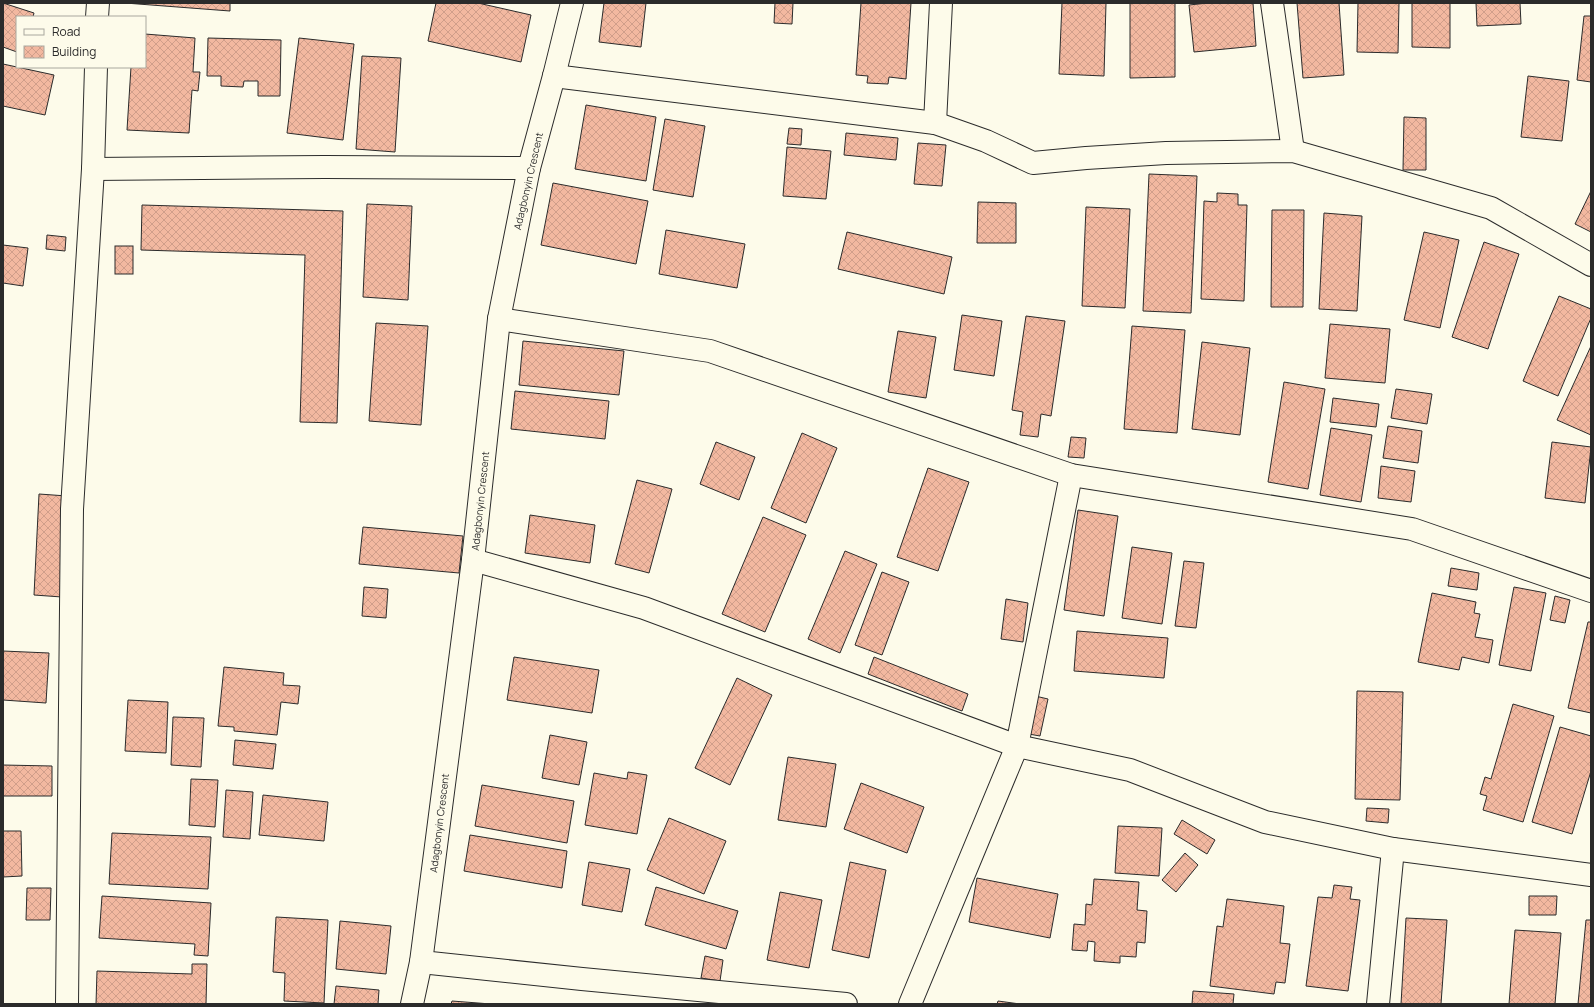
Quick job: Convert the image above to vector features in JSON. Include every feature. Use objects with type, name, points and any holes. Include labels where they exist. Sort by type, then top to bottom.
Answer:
[{"type":"street","points":[[97,16],[98,3]]},
{"type":"street","name":"Adagbonyin Crescent","points":[[412,1004],[421,962],[473,560],[499,319],[529,168],[572,3]]},
{"type":"street","points":[[936,123],[942,3]]},
{"type":"street","points":[[1272,3],[1293,151]]},
{"type":"street","points":[[67,1004],[72,508],[93,169],[96,68]]},
{"type":"street","points":[[554,76],[936,123],[986,142],[1033,163],[1166,153],[1293,151],[1491,208],[1591,264]]},
{"type":"street","points":[[93,169],[325,167],[529,168]]},
{"type":"street","points":[[499,319],[710,351],[1070,475],[1412,529],[1591,591]]},
{"type":"street","points":[[910,1004],[1017,746],[1070,475]]},
{"type":"street","points":[[473,560],[644,608],[1017,746],[1130,770],[1265,822],[1393,849],[1591,874]]},
{"type":"street","points":[[1378,1004],[1393,849]]},
{"type":"street","points":[[421,962],[846,1004]]},
{"type":"building","points":[[3,3],[34,13],[33,16],[16,16],[16,52],[3,47]]},
{"type":"building","points":[[125,3],[230,3],[230,11]]},
{"type":"building","points":[[436,3],[478,3],[531,15],[521,62],[428,41]]},
{"type":"building","points":[[604,3],[646,3],[641,47],[599,42]]},
{"type":"building","points":[[775,3],[793,3],[792,24],[774,23]]},
{"type":"building","points":[[861,3],[911,3],[906,79],[889,77],[888,84],[867,83],[868,76],[856,75]]},
{"type":"building","points":[[1062,3],[1106,3],[1104,76],[1059,74]]},
{"type":"building","points":[[1130,3],[1175,3],[1175,77],[1130,78]]},
{"type":"building","points":[[1208,3],[1253,3],[1256,46],[1194,52],[1189,5]]},
{"type":"building","points":[[1297,3],[1339,3],[1344,75],[1303,78]]},
{"type":"building","points":[[1358,3],[1399,3],[1398,53],[1357,52]]},
{"type":"building","points":[[1412,3],[1450,3],[1450,48],[1412,47]]},
{"type":"building","points":[[1476,3],[1520,3],[1521,24],[1477,26]]},
{"type":"building","points":[[1584,16],[1591,16],[1591,82],[1577,80]]},
{"type":"building","points":[[146,34],[195,38],[193,72],[200,72],[198,91],[192,90],[189,133],[127,130],[131,68],[146,68]]},
{"type":"building","points":[[208,38],[281,40],[280,96],[258,96],[258,81],[244,81],[243,87],[221,86],[221,76],[207,76]]},
{"type":"building","points":[[299,38],[354,44],[343,140],[287,133]]},
{"type":"building","points":[[362,56],[401,58],[395,152],[356,149]]},
{"type":"building","points":[[3,64],[54,75],[45,115],[3,106]]},
{"type":"building","points":[[1528,76],[1569,81],[1562,141],[1521,137]]},
{"type":"building","points":[[586,105],[656,117],[646,181],[575,169]]},
{"type":"building","points":[[1404,117],[1426,118],[1426,170],[1403,170]]},
{"type":"building","points":[[665,119],[705,126],[693,197],[653,190]]},
{"type":"building","points":[[789,128],[802,129],[801,145],[787,144]]},
{"type":"building","points":[[846,133],[898,138],[896,160],[844,155]]},
{"type":"building","points":[[918,143],[946,145],[942,186],[914,184]]},
{"type":"building","points":[[787,147],[831,151],[826,199],[783,196]]},
{"type":"building","points":[[1149,174],[1197,176],[1191,313],[1143,311]]},
{"type":"building","points":[[553,183],[648,201],[636,264],[541,245]]},
{"type":"building","points":[[1591,191],[1591,232],[1575,224]]},
{"type":"building","points":[[1217,193],[1238,194],[1238,205],[1247,205],[1244,301],[1201,299],[1204,201],[1217,202]]},
{"type":"building","points":[[978,202],[1016,203],[1016,243],[977,243]]},
{"type":"building","points":[[367,204],[412,206],[408,300],[363,297]]},
{"type":"building","points":[[142,205],[343,211],[337,423],[300,422],[305,255],[141,250]]},
{"type":"building","points":[[1086,207],[1130,209],[1125,308],[1082,306]]},
{"type":"building","points":[[1272,210],[1304,210],[1303,307],[1271,307]]},
{"type":"building","points":[[1324,213],[1362,216],[1357,311],[1319,309]]},
{"type":"building","points":[[666,230],[745,244],[737,288],[659,274]]},
{"type":"building","points":[[847,232],[952,257],[944,294],[838,269]]},
{"type":"building","points":[[1424,232],[1459,240],[1440,328],[1404,320]]},
{"type":"building","points":[[47,235],[66,237],[65,251],[46,249]]},
{"type":"building","points":[[1484,242],[1519,254],[1488,349],[1452,337]]},
{"type":"building","points":[[3,245],[28,248],[23,286],[3,283]]},
{"type":"building","points":[[115,246],[133,246],[133,274],[115,274]]},
{"type":"building","points":[[1559,296],[1591,309],[1591,318],[1558,396],[1523,381]]},
{"type":"building","points":[[962,315],[1002,321],[994,376],[954,370]]},
{"type":"building","points":[[1026,316],[1065,321],[1051,416],[1041,414],[1038,437],[1020,435],[1023,412],[1012,410]]},
{"type":"building","points":[[376,323],[428,326],[421,425],[369,421]]},
{"type":"building","points":[[1330,324],[1390,329],[1385,383],[1325,378]]},
{"type":"building","points":[[1132,326],[1185,330],[1177,433],[1124,429]]},
{"type":"building","points":[[898,331],[936,337],[926,398],[888,392]]},
{"type":"building","points":[[523,341],[624,351],[619,395],[519,385]]},
{"type":"building","points":[[1202,342],[1250,348],[1240,435],[1192,429]]},
{"type":"building","points":[[1591,346],[1591,435],[1557,420]]},
{"type":"building","points":[[1284,382],[1325,389],[1308,489],[1268,482]]},
{"type":"building","points":[[1396,389],[1432,394],[1427,424],[1391,418]]},
{"type":"building","points":[[515,391],[609,401],[605,439],[511,429]]},
{"type":"building","points":[[1333,398],[1379,404],[1376,427],[1330,422]]},
{"type":"building","points":[[1388,426],[1422,431],[1418,463],[1383,458]]},
{"type":"building","points":[[1331,428],[1372,435],[1361,502],[1320,495]]},
{"type":"building","points":[[802,433],[837,448],[806,523],[771,508]]},
{"type":"building","points":[[1071,437],[1086,438],[1084,458],[1068,457]]},
{"type":"building","points":[[716,442],[755,457],[739,500],[700,484]]},
{"type":"building","points":[[1552,442],[1591,447],[1585,503],[1545,498]]},
{"type":"building","points":[[1381,466],[1415,471],[1411,502],[1378,498]]},
{"type":"building","points":[[928,468],[969,482],[938,571],[897,557]]},
{"type":"building","points":[[637,480],[672,489],[649,573],[615,564]]},
{"type":"building","points":[[39,494],[67,496],[62,597],[34,595]]},
{"type":"building","points":[[1078,510],[1118,516],[1104,616],[1064,610]]},
{"type":"building","points":[[530,515],[595,525],[590,563],[525,553]]},
{"type":"building","points":[[763,517],[806,535],[765,632],[722,614]]},
{"type":"building","points":[[363,527],[463,536],[459,573],[359,564]]},
{"type":"building","points":[[1132,547],[1172,553],[1162,624],[1122,618]]},
{"type":"building","points":[[845,551],[877,564],[840,653],[808,639]]},
{"type":"building","points":[[1184,561],[1204,563],[1196,628],[1175,626]]},
{"type":"building","points":[[1451,568],[1479,573],[1477,590],[1448,586]]},
{"type":"building","points":[[882,572],[909,582],[882,655],[855,645]]},
{"type":"building","points":[[364,587],[388,589],[386,618],[362,616]]},
{"type":"building","points":[[1514,587],[1546,593],[1531,671],[1499,665]]},
{"type":"building","points":[[1432,593],[1476,602],[1474,613],[1480,614],[1475,637],[1493,640],[1489,663],[1462,657],[1459,670],[1418,662]]},
{"type":"building","points":[[1555,596],[1570,600],[1565,623],[1550,620]]},
{"type":"building","points":[[1006,599],[1028,603],[1023,642],[1001,639]]},
{"type":"building","points":[[1588,622],[1591,622],[1591,713],[1568,708]]},
{"type":"building","points":[[1077,631],[1168,638],[1164,678],[1074,671]]},
{"type":"building","points":[[3,651],[49,653],[46,703],[3,700]]},
{"type":"building","points":[[514,657],[599,670],[592,713],[507,700]]},
{"type":"building","points":[[874,657],[968,694],[962,711],[868,674]]},
{"type":"building","points":[[224,667],[284,673],[283,685],[300,686],[298,704],[281,702],[277,735],[234,731],[234,727],[218,726]]},
{"type":"building","points":[[737,678],[772,695],[730,785],[695,768]]},
{"type":"building","points":[[1357,691],[1403,692],[1400,800],[1355,799]]},
{"type":"building","points":[[1031,695],[1048,699],[1040,736],[1023,733]]},
{"type":"building","points":[[128,700],[168,702],[166,753],[125,751]]},
{"type":"building","points":[[1513,704],[1554,716],[1523,822],[1483,810],[1487,796],[1480,794],[1485,777],[1491,779]]},
{"type":"building","points":[[173,717],[204,718],[201,767],[171,765]]},
{"type":"building","points":[[1560,727],[1591,736],[1591,771],[1572,834],[1532,822]]},
{"type":"building","points":[[550,735],[587,742],[579,785],[542,778]]},
{"type":"building","points":[[235,740],[276,744],[273,769],[233,765]]},
{"type":"building","points":[[788,757],[836,764],[826,827],[778,820]]},
{"type":"building","points":[[3,765],[52,766],[52,796],[3,796]]},
{"type":"building","points":[[628,772],[647,775],[637,834],[585,825],[594,773],[627,779]]},
{"type":"building","points":[[191,779],[218,780],[215,827],[189,825]]},
{"type":"building","points":[[861,783],[924,807],[907,853],[844,829]]},
{"type":"building","points":[[482,785],[574,801],[567,843],[475,826]]},
{"type":"building","points":[[226,790],[253,792],[250,839],[223,837]]},
{"type":"building","points":[[263,795],[328,802],[324,841],[259,835]]},
{"type":"building","points":[[1367,808],[1389,809],[1388,823],[1366,821]]},
{"type":"building","points":[[669,818],[726,841],[704,894],[647,870]]},
{"type":"building","points":[[1182,820],[1215,840],[1207,854],[1174,834]]},
{"type":"building","points":[[1118,826],[1162,828],[1159,876],[1115,873]]},
{"type":"building","points":[[3,831],[21,831],[22,876],[3,877]]},
{"type":"building","points":[[112,833],[211,837],[208,889],[109,884]]},
{"type":"building","points":[[470,835],[567,851],[562,888],[464,871]]},
{"type":"building","points":[[1185,853],[1198,865],[1176,892],[1162,880]]},
{"type":"building","points":[[589,862],[630,869],[622,912],[582,905]]},
{"type":"building","points":[[850,862],[886,870],[869,958],[832,950]]},
{"type":"building","points":[[977,878],[1058,894],[1050,938],[969,922]]},
{"type":"building","points":[[1094,879],[1139,882],[1137,910],[1147,911],[1145,943],[1137,942],[1136,957],[1120,956],[1120,963],[1094,961],[1095,942],[1088,941],[1087,951],[1072,950],[1074,924],[1085,925],[1086,904],[1092,905]]},
{"type":"building","points":[[1334,885],[1352,887],[1350,899],[1360,900],[1348,991],[1306,986],[1318,897],[1332,898]]},
{"type":"building","points":[[656,887],[738,911],[726,949],[645,925]]},
{"type":"building","points":[[27,888],[51,888],[50,920],[26,920]]},
{"type":"building","points":[[780,892],[822,900],[809,968],[767,960]]},
{"type":"building","points":[[102,896],[211,903],[208,956],[194,955],[195,944],[99,938]]},
{"type":"building","points":[[1529,896],[1557,896],[1556,915],[1529,915]]},
{"type":"building","points":[[1227,899],[1284,906],[1280,943],[1290,944],[1285,983],[1276,982],[1274,994],[1210,986],[1217,926],[1223,927]]},
{"type":"building","points":[[276,917],[328,920],[324,1003],[284,1001],[285,973],[273,972]]},
{"type":"building","points":[[1406,918],[1447,920],[1441,1004],[1401,1004]]},
{"type":"building","points":[[1586,920],[1591,920],[1591,1004],[1578,1004]]},
{"type":"building","points":[[340,921],[391,926],[386,974],[336,969]]},
{"type":"building","points":[[1515,930],[1561,933],[1555,1004],[1509,1004]]},
{"type":"building","points":[[705,956],[723,960],[720,981],[701,978]]},
{"type":"building","points":[[192,964],[207,964],[206,1004],[96,1004],[97,971],[192,974]]},
{"type":"building","points":[[336,986],[379,990],[378,1004],[334,1004]]},
{"type":"building","points":[[1193,991],[1234,994],[1233,1004],[1192,1004]]},
{"type":"building","points":[[452,1001],[491,1004],[451,1004]]},
{"type":"building","points":[[998,1001],[1020,1004],[997,1004]]}]
